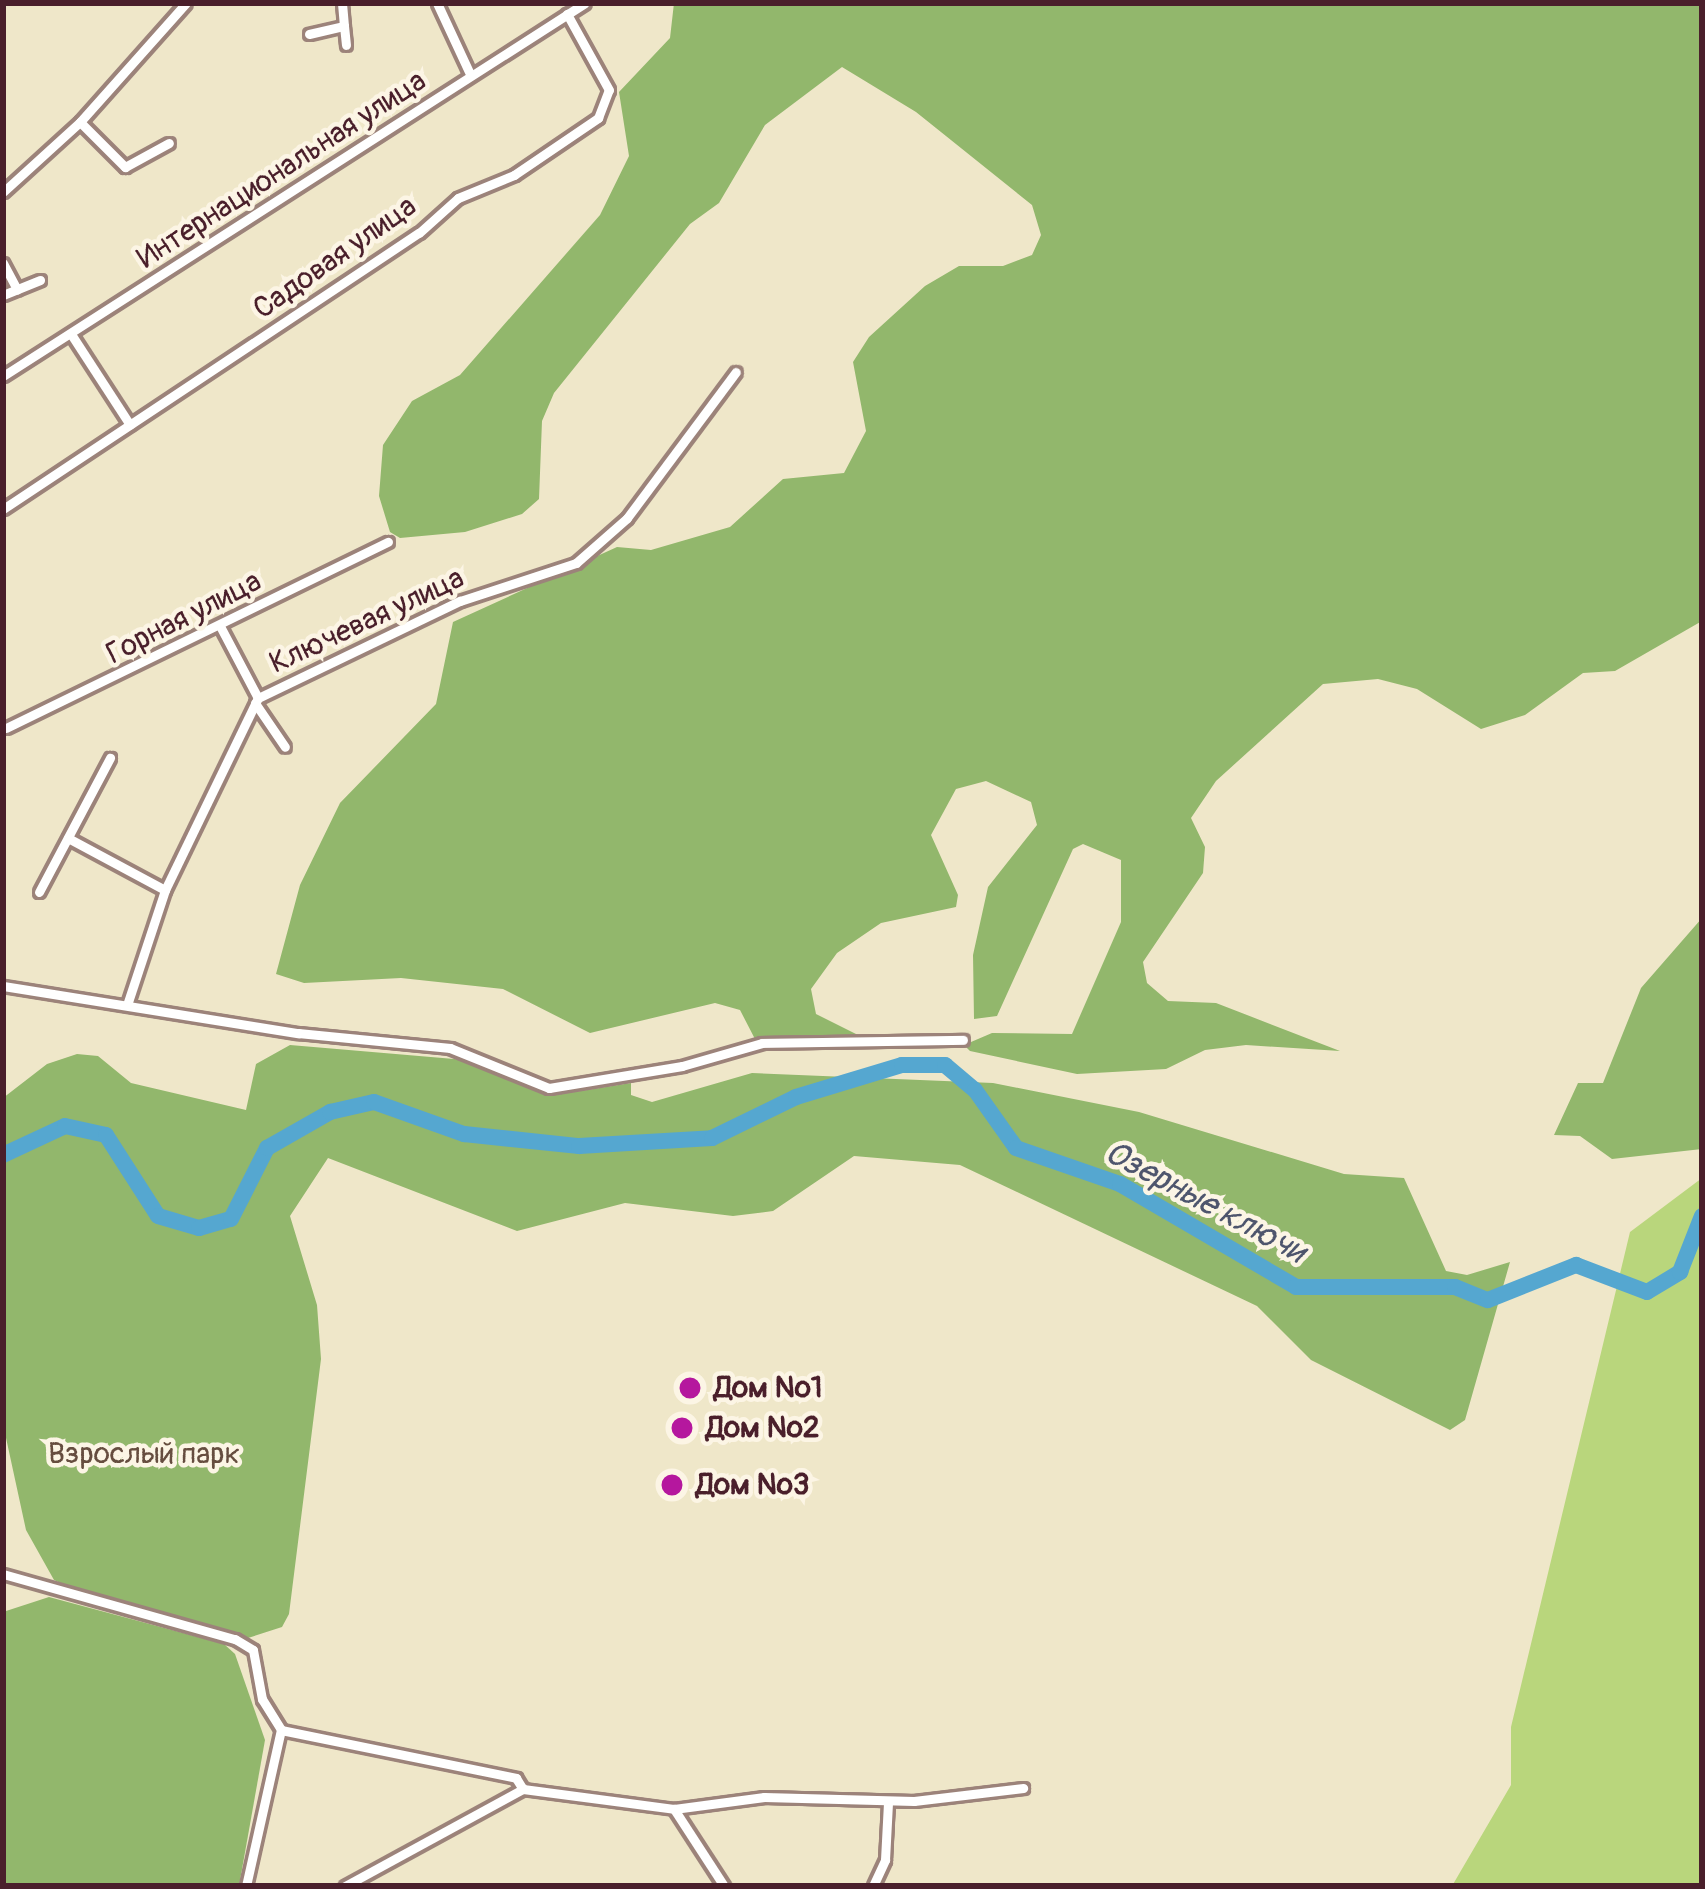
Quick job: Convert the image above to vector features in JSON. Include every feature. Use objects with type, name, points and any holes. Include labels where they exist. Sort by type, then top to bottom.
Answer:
[{"type":"street","points":[[3,192],[80,122],[186,3]]},
{"type":"street","points":[[342,3],[346,45]]},
{"type":"street","points":[[437,3],[469,72]]},
{"type":"street","name":"Интернациональная улица","points":[[3,376],[469,72],[585,3]]},
{"type":"street","name":"Садовая улица","points":[[3,509],[419,233],[458,198],[514,175],[598,118],[609,90],[568,14]]},
{"type":"street","points":[[309,34],[344,26]]},
{"type":"street","points":[[80,122],[125,167],[169,143]]},
{"type":"street","points":[[3,262],[17,289]]},
{"type":"street","points":[[3,295],[40,280]]},
{"type":"street","points":[[71,334],[130,425]]},
{"type":"street","name":"Ключевая улица","points":[[127,1004],[165,890],[257,701],[460,601],[576,563],[628,518],[736,372]]},
{"type":"street","name":"Горная улица","points":[[4,730],[388,542]]},
{"type":"street","points":[[220,626],[285,747]]},
{"type":"street","points":[[39,892],[110,758]]},
{"type":"street","points":[[68,838],[165,890]]},
{"type":"street","points":[[3,986],[298,1034],[450,1048],[549,1088],[790,1042],[836,1048],[963,1040]]},
{"type":"street","points":[[3,1574],[236,1639],[253,1650],[262,1699],[281,1730],[246,1886]]},
{"type":"street","points":[[281,1730],[516,1778],[524,1789]]},
{"type":"street","points":[[345,1886],[524,1789],[674,1809],[764,1798],[888,1802],[1023,1788]]},
{"type":"street","points":[[873,1886],[885,1860],[888,1802]]},
{"type":"street","points":[[674,1809],[724,1886]]},
{"type":"green space","points":[[674,3],[1702,3],[1702,621],[1615,671],[1583,673],[1525,715],[1481,729],[1417,689],[1378,679],[1323,684],[1216,781],[1191,818],[1205,847],[1203,873],[1143,962],[1147,983],[1168,1001],[1216,1003],[1340,1051],[1246,1045],[1205,1050],[1166,1069],[1077,1074],[970,1051],[964,1045],[992,1033],[1072,1034],[1121,922],[1121,860],[1083,844],[1073,849],[997,1016],[974,1019],[973,955],[988,887],[1037,825],[1031,802],[986,781],[956,789],[931,835],[958,895],[956,907],[881,923],[837,953],[811,989],[816,1014],[868,1040],[756,1041],[740,1010],[715,1003],[590,1033],[503,989],[401,978],[304,983],[276,974],[300,885],[340,803],[436,704],[453,622],[617,547],[651,550],[730,527],[783,479],[844,473],[866,431],[853,362],[869,337],[925,286],[959,266],[1003,266],[1032,255],[1041,235],[1032,205],[916,112],[842,67],[765,125],[719,203],[690,224],[554,393],[542,421],[539,499],[522,514],[465,532],[400,538],[390,532],[379,496],[383,445],[412,401],[460,375],[600,215],[629,156],[619,92],[670,38]]},
{"type":"green space","points":[[1702,918],[1702,1149],[1612,1159],[1580,1136],[1554,1135],[1578,1083],[1603,1083],[1641,988]]},
{"type":"green space","name":"Взрослый парк","points":[[290,1045],[466,1060],[549,1096],[631,1083],[631,1095],[652,1102],[752,1073],[993,1083],[1139,1112],[1344,1174],[1404,1178],[1446,1271],[1467,1275],[1510,1262],[1465,1420],[1450,1430],[1311,1360],[1257,1306],[960,1165],[854,1156],[773,1211],[733,1216],[625,1203],[517,1231],[328,1158],[290,1216],[317,1305],[321,1359],[289,1614],[282,1627],[248,1638],[54,1580],[26,1530],[3,1424],[3,1098],[47,1064],[77,1054],[98,1056],[131,1083],[246,1110],[256,1064]]},
{"type":"green space","points":[[1702,1178],[1702,1886],[1452,1886],[1511,1785],[1511,1727],[1630,1232]]},
{"type":"green space","points":[[49,1597],[224,1644],[235,1654],[265,1740],[239,1886],[3,1886],[3,1612]]},
{"type":"waterway","name":"Озерные ключи","points":[[3,1155],[65,1126],[106,1135],[158,1216],[199,1228],[231,1219],[267,1148],[330,1112],[374,1102],[464,1134],[579,1146],[712,1138],[796,1097],[902,1065],[945,1065],[975,1090],[1016,1148],[1120,1184],[1296,1287],[1455,1287],[1488,1300],[1576,1265],[1647,1292],[1680,1272],[1702,1216]]},
{"type":"place","name":"Дом №1","points":[[690,1388]]},
{"type":"place","name":"Дом №2","points":[[682,1428]]},
{"type":"place","name":"Дом №3","points":[[672,1485]]}]
